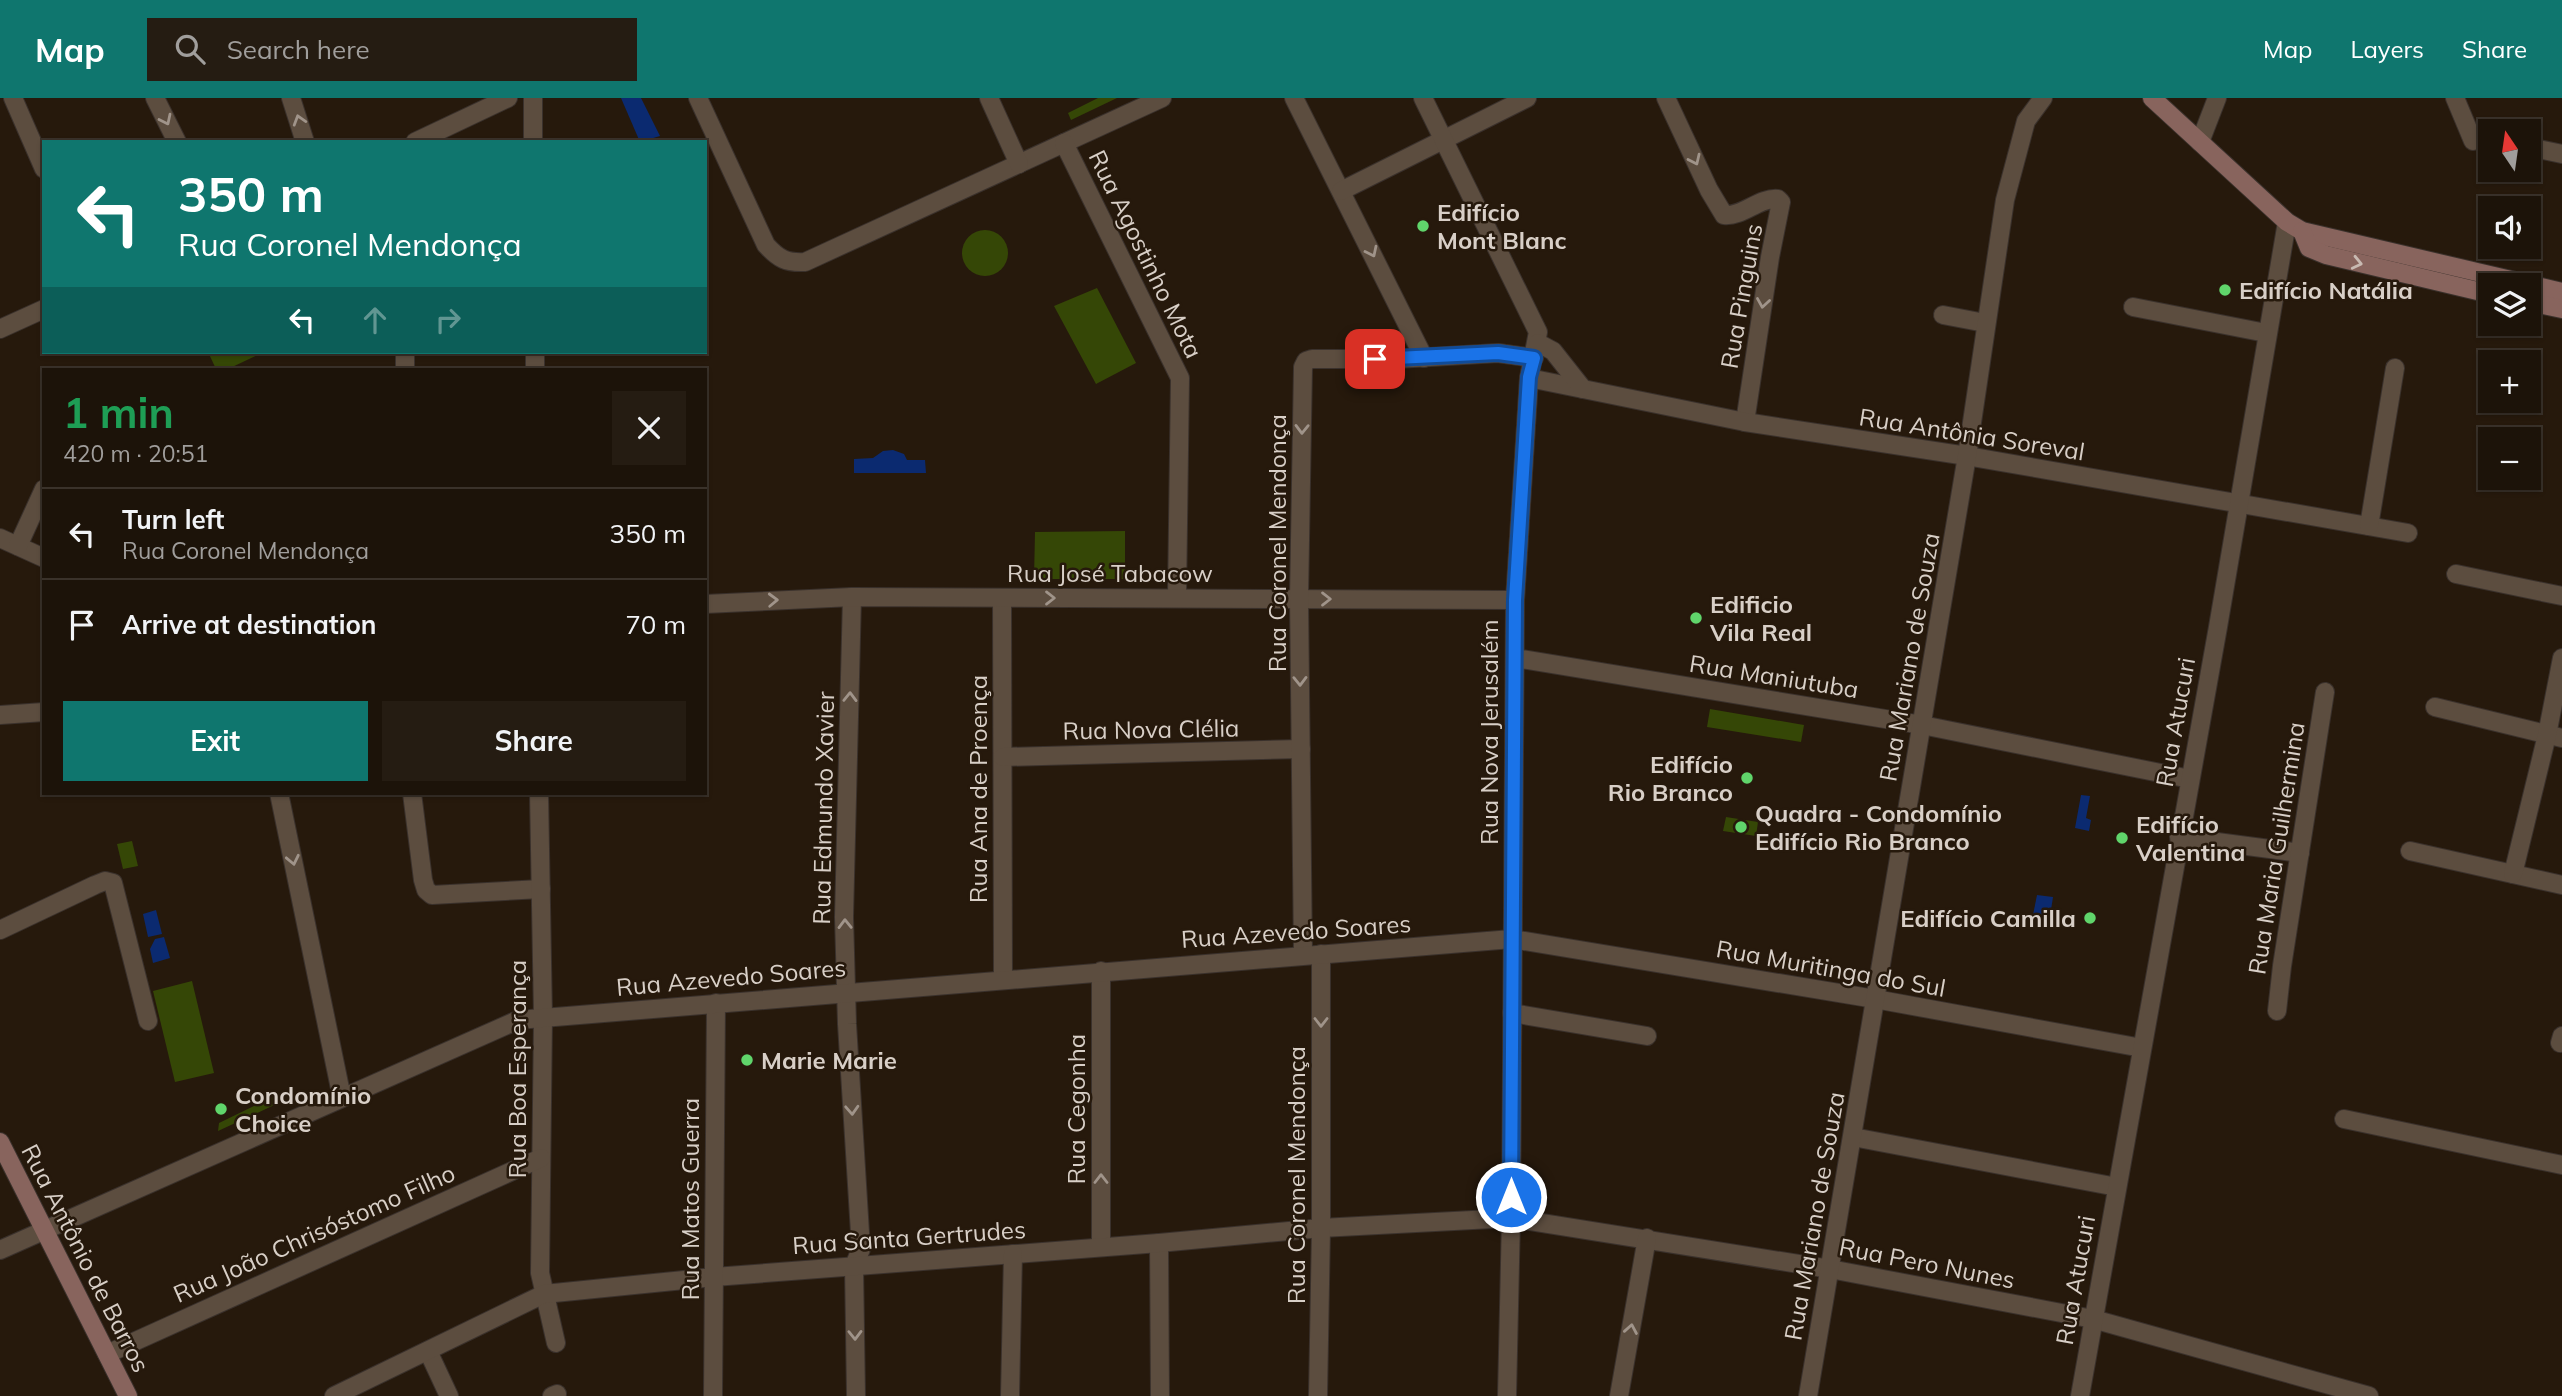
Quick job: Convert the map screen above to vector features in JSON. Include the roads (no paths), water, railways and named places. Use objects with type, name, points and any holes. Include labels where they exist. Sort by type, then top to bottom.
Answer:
[{"type":"main road","points":[[2152,98],[2294,227],[2309,248],[2326,255],[2478,291]]},
{"type":"main road","points":[[2294,227],[2562,292]]},
{"type":"main road","points":[[2541,305],[2562,309]]},
{"type":"main road","name":"Rua Antônio de Barros","points":[[0,1142],[128,1396]]},
{"type":"street","points":[[13,98],[42,164]]},
{"type":"street","points":[[155,98],[176,140]]},
{"type":"street","points":[[291,98],[304,140]]},
{"type":"street","points":[[419,140],[508,98]]},
{"type":"street","points":[[533,98],[533,140]]},
{"type":"street","points":[[698,98],[766,245],[777,257],[789,263],[805,262],[1161,98]]},
{"type":"street","points":[[989,98],[1019,164]]},
{"type":"street","points":[[1294,98],[1424,358]]},
{"type":"street","points":[[1423,98],[1538,332],[1536,350],[1553,351],[1583,389]]},
{"type":"street","points":[[1341,191],[1527,98]]},
{"type":"street","name":"Rua Pinguins","points":[[1666,98],[1709,190],[1724,215],[1733,216],[1769,199],[1779,199],[1781,202],[1745,422]]},
{"type":"street","name":"Rua Mariano de Souza","points":[[1808,1396],[1967,456],[1985,323],[2006,200],[2026,121],[2043,98]]},
{"type":"street","points":[[2200,142],[2217,98]]},
{"type":"street","points":[[2455,98],[2473,141]]},
{"type":"street","name":"Rua Agostinho Mota","points":[[1064,143],[1180,378],[1177,597]]},
{"type":"street","points":[[2541,150],[2562,155]]},
{"type":"street","name":"Rua Atucuri","points":[[2080,1396],[2266,333],[2294,227]]},
{"type":"street","points":[[2133,307],[2266,333]]},
{"type":"street","points":[[0,329],[42,310]]},
{"type":"street","points":[[1943,315],[1985,323]]},
{"type":"street","name":"Rua Coronel Mendonça","points":[[1318,1396],[1321,1228],[1312,954],[1301,749],[1299,598],[1303,367],[1306,361],[1311,359],[1424,358],[1536,350]]},
{"type":"street","name":"Rua Nova Jerusalém","points":[[1507,1396],[1511,1218],[1515,600],[1529,377],[1536,350]]},
{"type":"street","points":[[2369,526],[2395,368]]},
{"type":"street","name":"Rua Antônia Soreval","points":[[1529,377],[1745,422],[1967,456],[2409,533]]},
{"type":"street","points":[[18,546],[42,493]]},
{"type":"street","points":[[0,538],[42,557]]},
{"type":"street","points":[[2456,574],[2562,596]]},
{"type":"street","name":"Rua José Tabacow","points":[[707,604],[852,597],[1515,600]]},
{"type":"street","name":"Rua Edmundo Xavier","points":[[852,597],[845,903],[846,993],[861,1249],[853,1266],[856,1396]]},
{"type":"street","name":"Rua Ana de Proença","points":[[1002,598],[1003,979]]},
{"type":"street","name":"Rua Maniutuba","points":[[1514,658],[1922,725],[2190,779]]},
{"type":"street","points":[[2513,874],[2555,737],[2562,658]]},
{"type":"street","name":"Rua Maria Guilhermina","points":[[2277,1011],[2325,692]]},
{"type":"street","points":[[2435,707],[2555,737]]},
{"type":"street","points":[[0,715],[42,712]]},
{"type":"street","name":"Rua Nova Clélia","points":[[1003,757],[1301,749]]},
{"type":"street","points":[[279,795],[342,1098]]},
{"type":"street","points":[[412,795],[423,880],[426,890],[432,895],[541,889]]},
{"type":"street","name":"Rua Boa Esperança","points":[[539,795],[543,1017],[540,1273],[556,1343]]},
{"type":"street","points":[[2179,837],[2300,853]]},
{"type":"street","points":[[2410,850],[2562,885]]},
{"type":"street","points":[[0,930],[95,885],[105,881],[113,883],[148,1021]]},
{"type":"street","name":"Rua Azevedo Soares","points":[[0,1250],[518,1020],[1512,939]]},
{"type":"street","name":"Rua Muritinga do Sul","points":[[1512,939],[1875,999],[2142,1048]]},
{"type":"street","name":"Rua Cegonha","points":[[1101,971],[1101,1247]]},
{"type":"street","name":"Rua Matos Guerra","points":[[713,1396],[716,1003]]},
{"type":"street","points":[[1512,1013],[1647,1036]]},
{"type":"street","points":[[2344,1119],[2562,1165]]},
{"type":"street","points":[[1853,1137],[2117,1187]]},
{"type":"street","name":"Rua João Chrisóstomo Filho","points":[[107,1354],[541,1158]]},
{"type":"street","name":"Rua Santa Gertrudes","points":[[334,1396],[544,1294],[714,1277],[1321,1228],[1511,1218]]},
{"type":"street","name":"Rua Pero Nunes","points":[[1511,1218],[1830,1269],[2093,1319],[2369,1396]]},
{"type":"street","points":[[1619,1396],[1647,1238]]},
{"type":"street","points":[[1160,1243],[1160,1396]]},
{"type":"street","points":[[1010,1396],[1013,1254]]},
{"type":"street","points":[[428,1351],[449,1396]]},
{"type":"water","points":[[621,98],[641,98],[660,136],[639,140]]},
{"type":"water","points":[[893,450],[904,454],[907,460],[925,460],[926,473],[854,473],[854,459],[873,458],[883,451]]},
{"type":"water","points":[[2081,795],[2090,796],[2086,818],[2091,820],[2089,831],[2075,828]]},
{"type":"water","points":[[2037,895],[2053,897],[2049,923],[2032,920]]},
{"type":"water","points":[[156,910],[162,934],[148,937],[143,914]]},
{"type":"water","points":[[164,937],[170,958],[153,963],[150,949],[155,939]]},
{"type":"place","name":"Edifício Mont Blanc","points":[[1423,226]]},
{"type":"place","name":"Edifício Natália","points":[[2225,290]]},
{"type":"place","name":"Edificio Vila Real","points":[[1696,618]]},
{"type":"place","name":"Edifício Rio Branco","points":[[1747,778]]},
{"type":"place","name":"Quadra - Condomínio Edifício Rio Branco","points":[[1741,827]]},
{"type":"place","name":"Edifício Valentina","points":[[2122,838]]},
{"type":"place","name":"Edifício Camilla","points":[[2090,918]]},
{"type":"place","name":"Marie Marie","points":[[747,1060]]},
{"type":"place","name":"Condomínio Choice","points":[[221,1109]]}]
